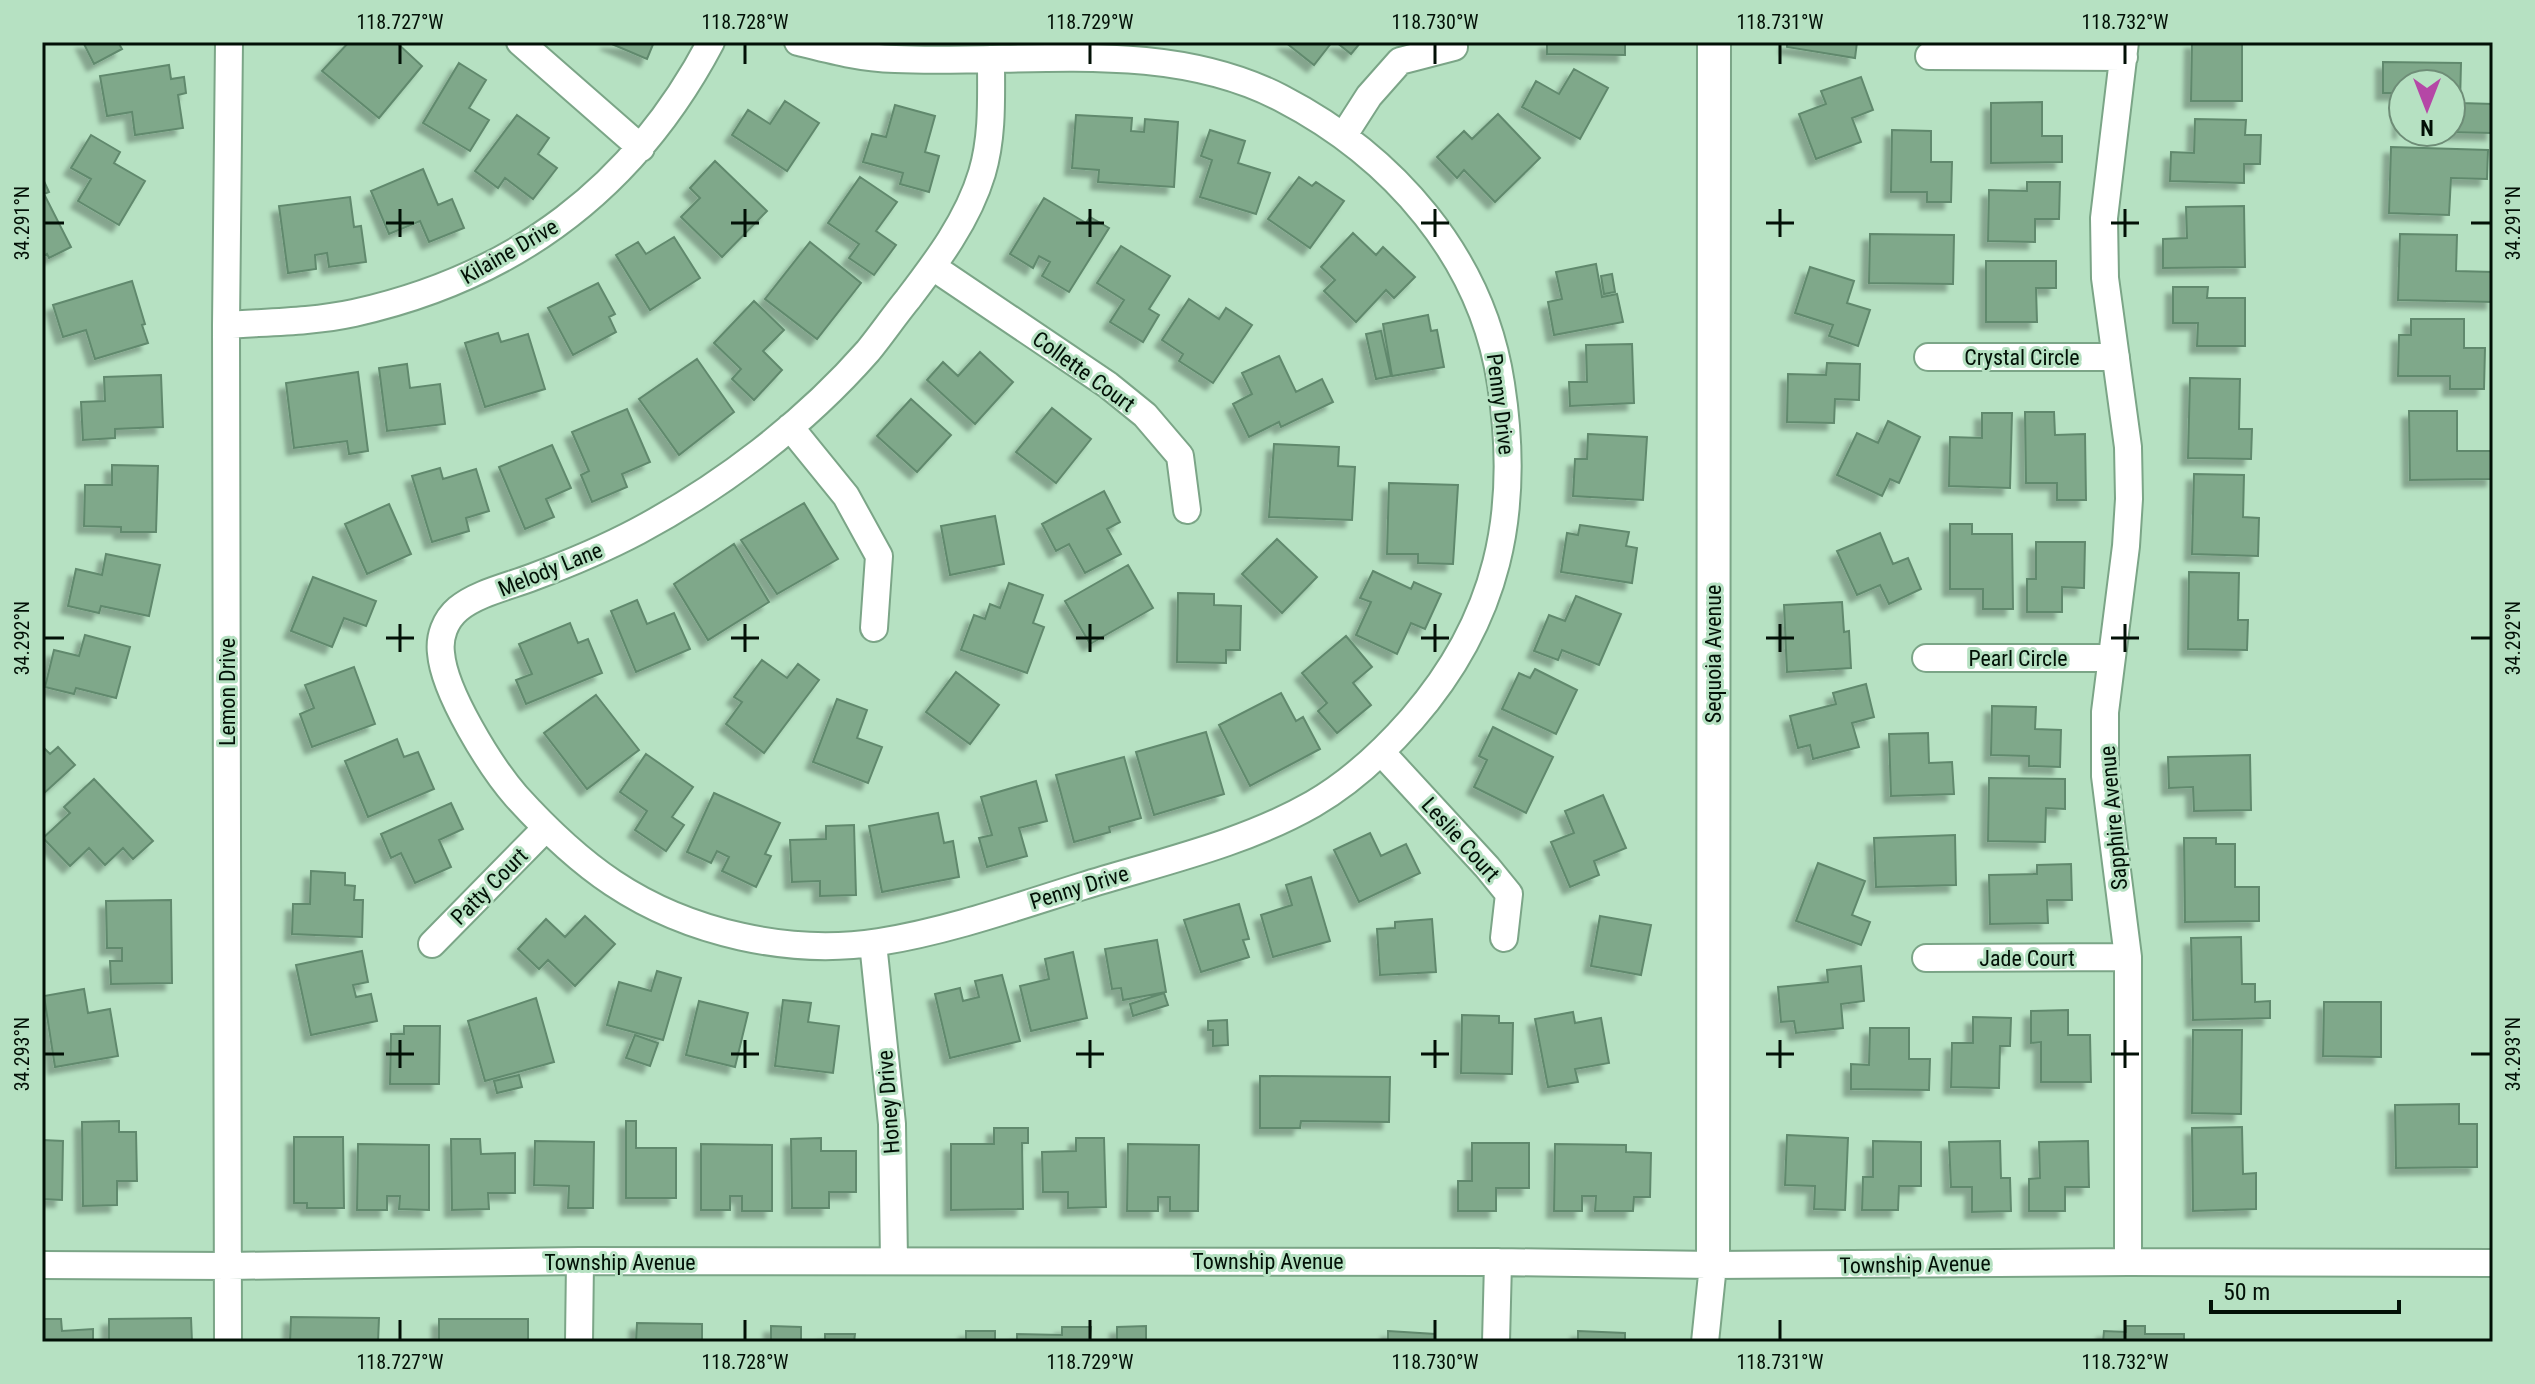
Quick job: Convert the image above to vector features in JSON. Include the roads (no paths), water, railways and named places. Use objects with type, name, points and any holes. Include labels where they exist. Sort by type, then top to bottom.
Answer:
[{"type":"street","name":"Lemon Drive","points":[[228,1342],[226,325],[229,42]]},
{"type":"street","points":[[520,42],[641,148]]},
{"type":"street","name":"Kilaine Drive","points":[[226,325],[307,320],[351,313],[408,299],[458,281],[508,256],[560,223],[608,183],[641,148],[687,88],[711,42]]},
{"type":"street","name":"Penny Drive","points":[[798,42],[844,54],[891,59],[1124,60],[1194,68],[1275,95],[1344,135],[1379,163],[1434,224],[1461,267],[1483,312],[1497,358],[1510,439],[1506,519],[1496,567],[1481,609],[1463,648],[1438,689],[1382,753],[1318,801],[1246,836],[943,929],[873,943]]},
{"type":"street","name":"Sequoia Avenue","points":[[1713,1265],[1714,42]]},
{"type":"street","points":[[1344,135],[1369,96],[1400,61],[1454,47]]},
{"type":"street","points":[[1929,56],[2124,50]]},
{"type":"street","name":"Sapphire Avenue","points":[[2124,50],[2104,218],[2105,278],[2128,447],[2129,499],[2105,712],[2105,776],[2128,957],[2128,1262]]},
{"type":"street","name":"Melody Lane","points":[[873,943],[827,946],[737,935],[694,923],[649,904],[611,882],[545,829],[501,779],[466,723],[441,661],[440,642],[446,624],[458,609],[475,599],[561,567],[634,533],[709,489],[790,427],[865,354],[933,267],[963,219],[982,172],[991,122],[991,59]]},
{"type":"street","name":"Collette Court","points":[[933,267],[1108,385],[1145,415],[1180,456],[1187,510]]},
{"type":"street","name":"Crystal Circle","points":[[1928,357],[2116,357]]},
{"type":"street","points":[[790,427],[846,496],[879,556],[874,628]]},
{"type":"street","name":"Pearl Circle","points":[[1926,658],[2111,658]]},
{"type":"street","name":"Leslie Court","points":[[1382,753],[1509,894],[1504,938]]},
{"type":"street","name":"Patty Court","points":[[432,944],[545,829]]},
{"type":"street","name":"Honey Drive","points":[[873,943],[892,1124],[894,1261]]},
{"type":"street","name":"Jade Court","points":[[1926,958],[2128,957]]},
{"type":"street","points":[[579,1342],[580,1261]]},
{"type":"street","name":"Township Avenue","points":[[42,1265],[580,1261],[1713,1265],[2493,1263]]},
{"type":"street","points":[[1496,1342],[1498,1262]]},
{"type":"street","points":[[1705,1342],[1713,1265]]}]
